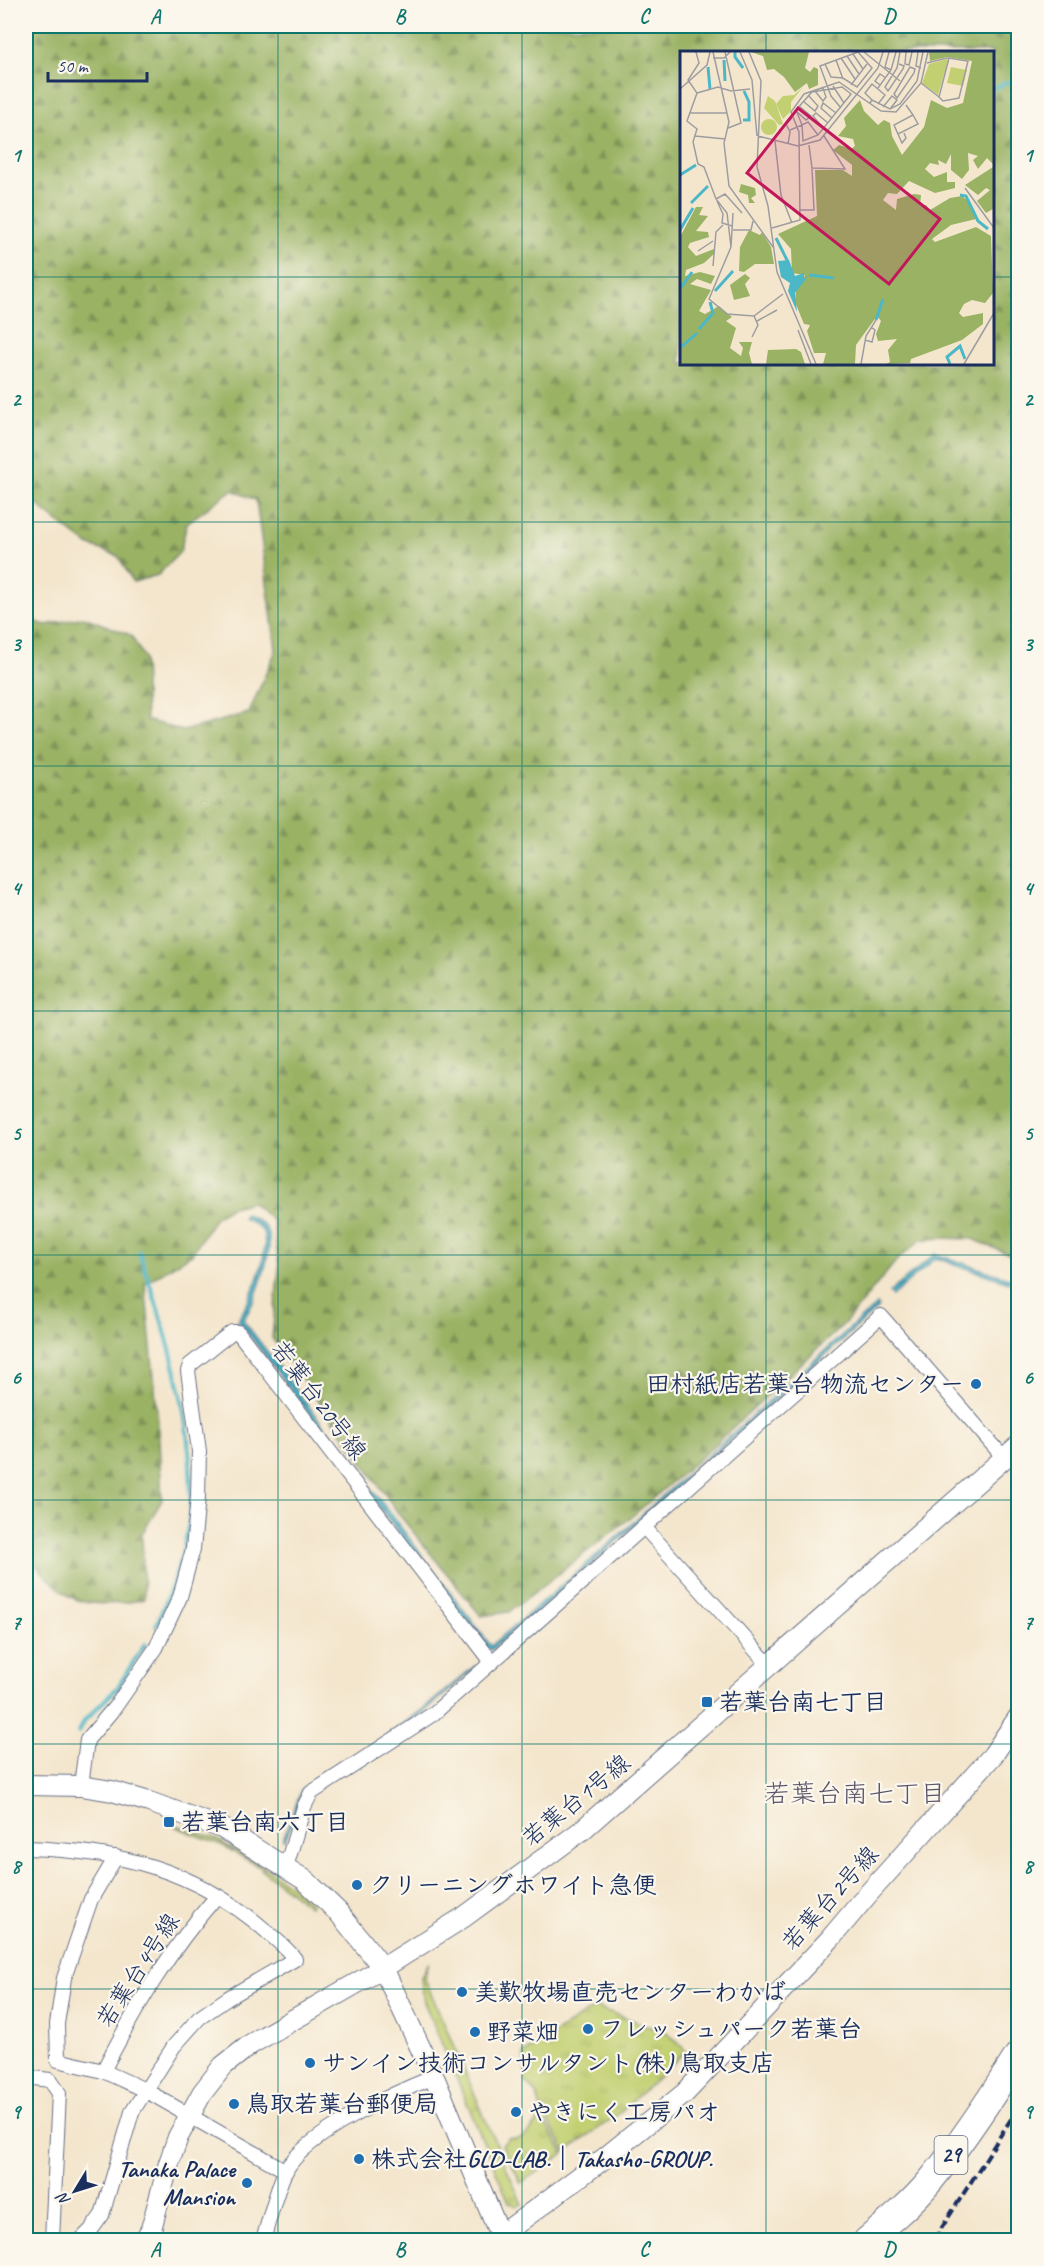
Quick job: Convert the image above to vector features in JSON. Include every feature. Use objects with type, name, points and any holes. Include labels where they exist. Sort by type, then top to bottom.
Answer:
[{"type":"highway","name":"29","points":[[867,2241],[929,2182],[960,2142],[1018,2055]]},
{"type":"street","points":[[286,1867],[304,1808],[311,1793],[434,1714],[881,1316],[1012,1452]]},
{"type":"street","name":"若葉台20号線","points":[[81,1786],[87,1740],[115,1707],[156,1648],[180,1597],[193,1549],[198,1497],[199,1451],[188,1371],[190,1365],[232,1332],[238,1332],[245,1338],[492,1662]]},
{"type":"street","name":"若葉台1号線","points":[[145,2241],[152,2229],[175,2146],[202,2093],[223,2066],[242,2052],[465,1917],[581,1831],[1012,1452]]},
{"type":"street","points":[[644,1527],[769,1665]]},
{"type":"street","name":"若葉台2号線","points":[[501,2238],[685,2093],[830,1939],[993,1755],[1018,1718]]},
{"type":"street","points":[[26,1785],[81,1786],[112,1791],[222,1828],[305,1880],[339,1913],[383,1968],[434,2077],[501,2238]]},
{"type":"street","points":[[26,1848],[75,1850],[146,1863],[194,1883],[217,1896],[249,1917],[295,1959],[228,1998],[200,2018],[174,2046],[132,2112],[102,2215],[81,2241]]},
{"type":"street","points":[[116,1857],[91,1899],[64,1978],[57,2024],[58,2060],[103,2071],[144,2090],[286,2171]]},
{"type":"street","name":"若葉台4号線","points":[[103,2071],[145,1992],[191,1926],[217,1896]]},
{"type":"street","points":[[26,2077],[50,2080],[59,2093],[52,2241]]},
{"type":"street","points":[[263,2241],[286,2171],[298,2155],[334,2127],[394,2093],[434,2077]]},
{"type":"green space","points":[[26,26],[1018,26],[1018,1258],[973,1239],[921,1240],[897,1260],[845,1323],[700,1458],[630,1518],[509,1612],[481,1616],[401,1517],[272,1338],[279,1267],[273,1221],[251,1202],[229,1208],[215,1217],[192,1254],[145,1283],[158,1421],[162,1500],[142,1534],[144,1599],[98,1604],[80,1601],[61,1590],[26,1552],[26,619],[46,625],[84,617],[131,635],[144,658],[146,720],[183,731],[249,713],[276,650],[256,500],[232,490],[187,523],[180,552],[158,575],[133,582],[118,556],[88,545],[45,512],[26,492]]},
{"type":"green space","points":[[177,1825],[214,1838],[261,1865],[259,1867],[222,1845],[176,1827]]},
{"type":"green space","points":[[263,1866],[311,1904],[309,1906],[261,1869]]},
{"type":"green space","points":[[429,1962],[424,1977],[522,2204],[517,2206],[509,2202],[424,2002],[421,1977]]},
{"type":"green space","points":[[595,2007],[668,2033],[686,2051],[621,2112],[566,2152],[543,2114],[536,2094],[526,2082],[524,2054]]},
{"type":"green space","points":[[540,2116],[564,2153],[521,2183],[502,2145],[509,2138],[520,2138],[529,2133]]},
{"type":"water","points":[[245,1214],[263,1225],[267,1231],[269,1250],[253,1302],[243,1320],[491,1646],[597,1555],[858,1321],[877,1305],[879,1307],[549,1602],[491,1650],[485,1647],[238,1320],[257,1279],[265,1244],[261,1229],[243,1218]]},
{"type":"water","points":[[935,1254],[1018,1281],[1018,1285],[936,1258],[892,1296],[889,1293]]},
{"type":"water","points":[[475,1666],[476,1668],[426,1710],[391,1736],[304,1790],[288,1833],[283,1839],[302,1789],[381,1740],[426,1707]]},
{"type":"waterway","points":[[995,88],[1018,80]]},
{"type":"waterway","points":[[139,1252],[178,1380],[189,1446],[191,1479],[190,1512],[185,1541],[156,1626]]},
{"type":"waterway","points":[[79,1732],[85,1720],[117,1688],[145,1644]]},
{"type":"railway","points":[[934,2240],[1018,2108]]},
{"type":"place","name":"田村紙店若葉台 物流センター","points":[[976,1384]]},
{"type":"place","name":"若葉台南七丁目","points":[[707,1702]]},
{"type":"place","name":"若葉台南六丁目","points":[[169,1822]]},
{"type":"place","name":"クリーニングホワイト急便","points":[[357,1885]]},
{"type":"place","name":"美歎牧場直売センターわかば","points":[[462,1992]]},
{"type":"place","name":"フレッシュパーク若葉台","points":[[588,2029]]},
{"type":"place","name":"野菜畑","points":[[475,2032]]},
{"type":"place","name":"サンイン技術コンサルタント(株) 鳥取支店","points":[[310,2063]]},
{"type":"place","name":"鳥取若葉台郵便局","points":[[234,2104]]},
{"type":"place","name":"やきにく工房パオ","points":[[516,2112]]},
{"type":"place","name":"株式会社GLD-LAB.｜Takasho-GROUP.","points":[[359,2159]]},
{"type":"place","name":"Tanaka Palace Mansion","points":[[247,2183]]},
{"type":"district","name":"若葉台南七丁目","points":[[855,1793]]}]
